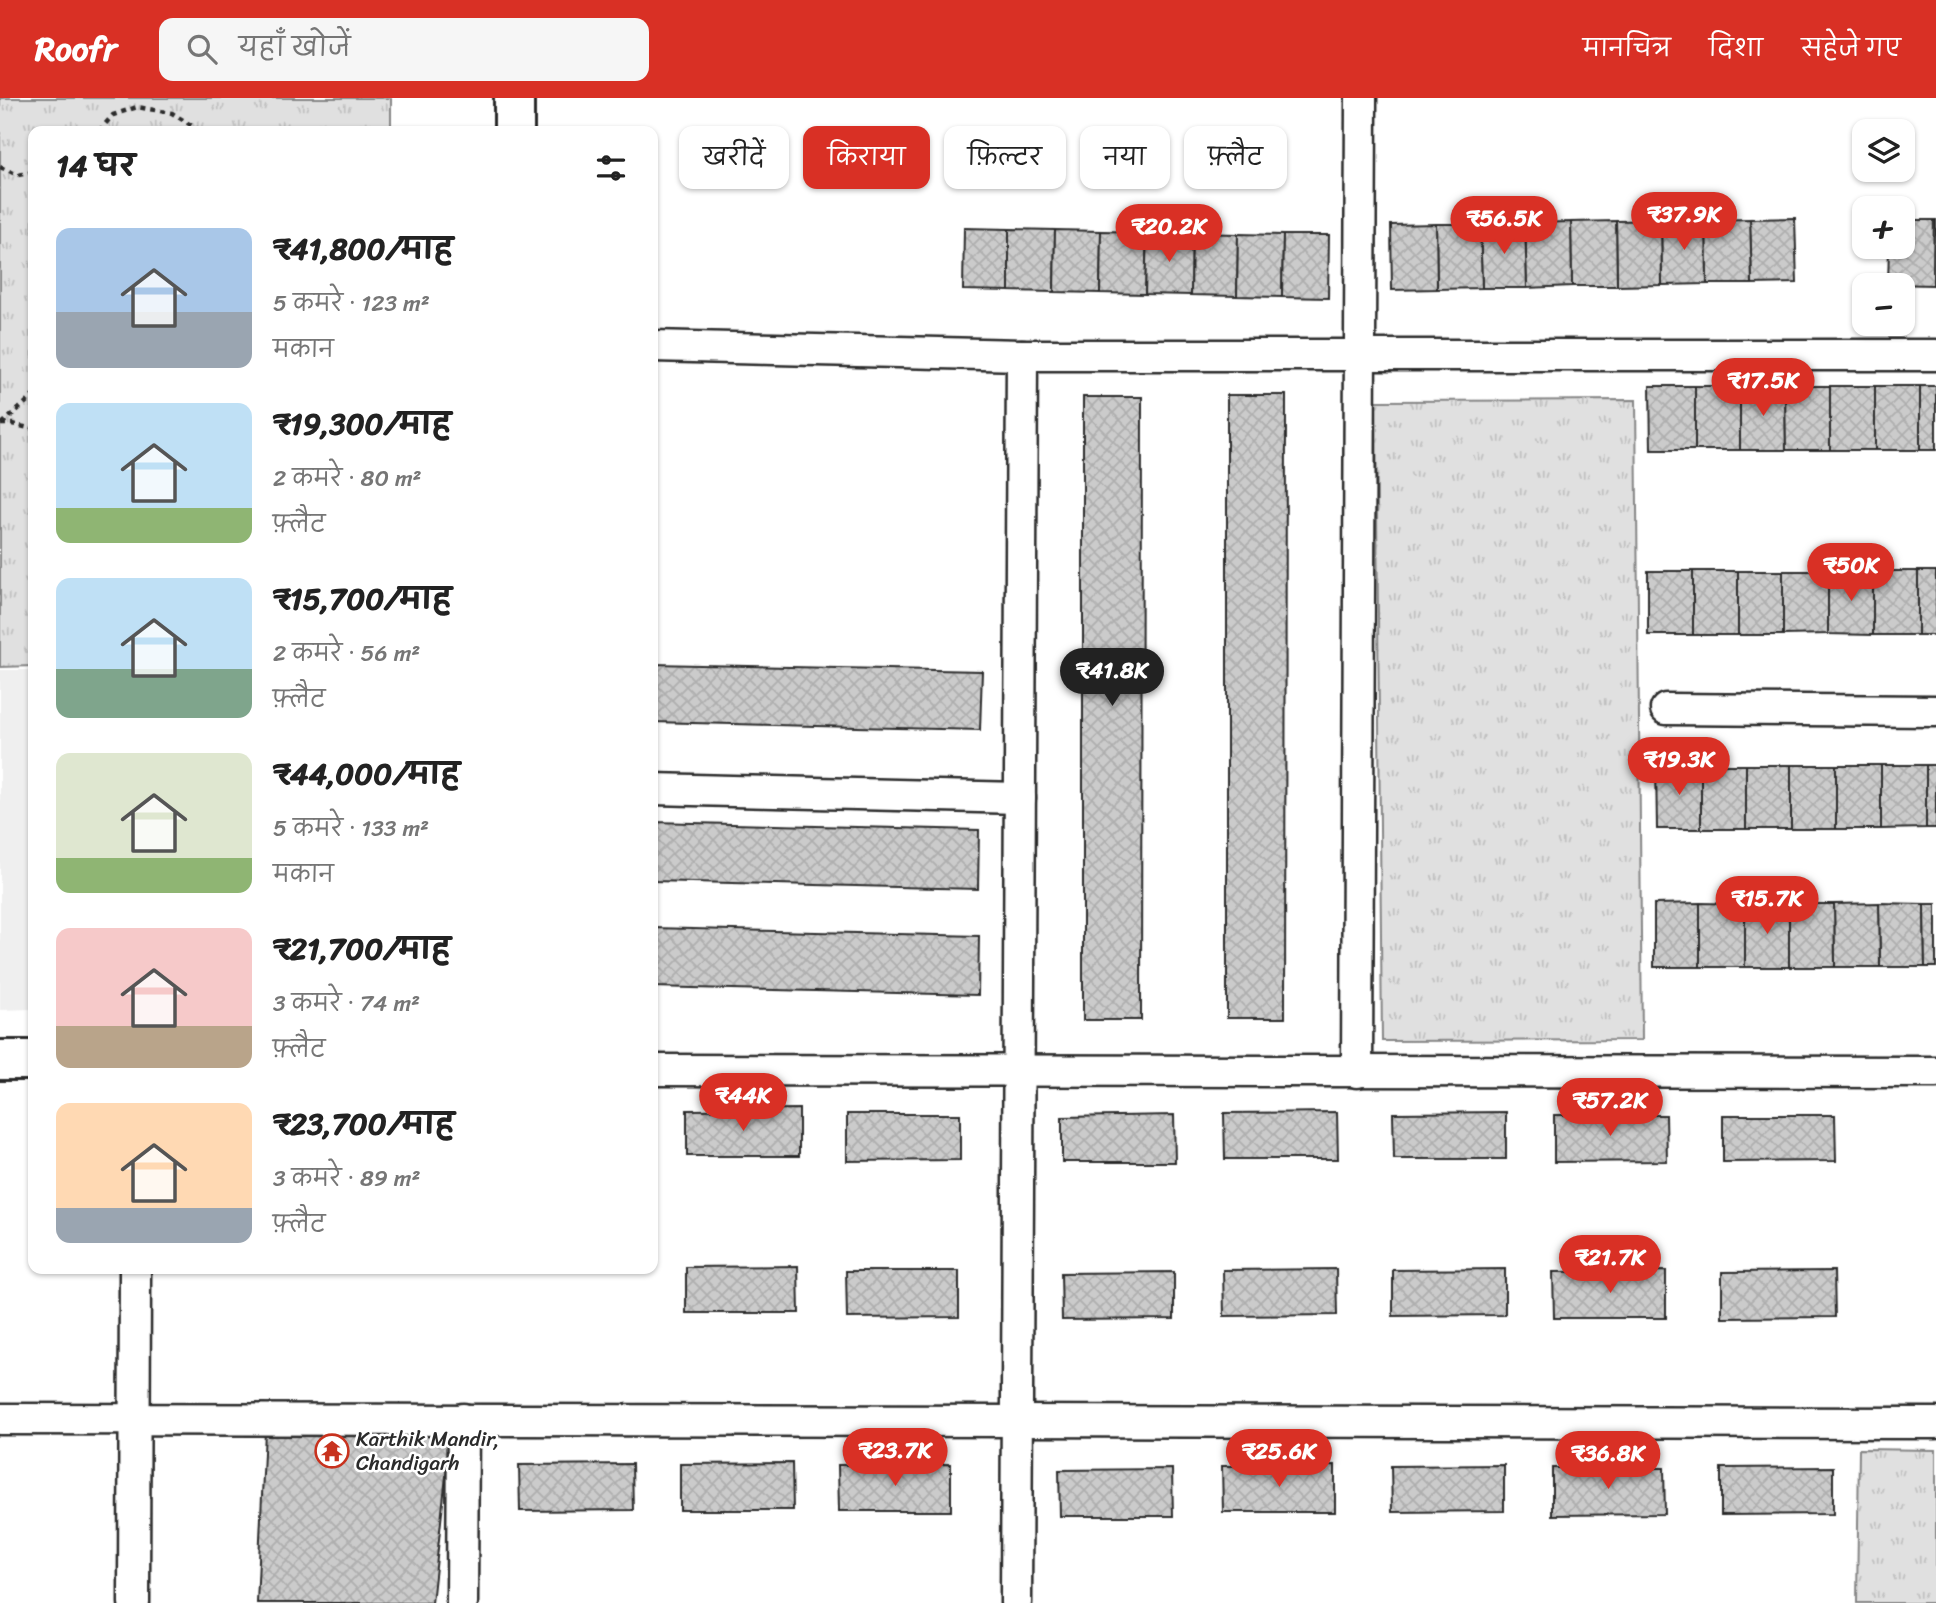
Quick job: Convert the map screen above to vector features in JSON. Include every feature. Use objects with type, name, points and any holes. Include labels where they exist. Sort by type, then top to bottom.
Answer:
[{"type":"street","points":[[514,98],[514,126]]},
{"type":"street","points":[[1357,1072],[1361,98]]},
{"type":"street","points":[[658,346],[1022,355],[1936,355]]},
{"type":"street","points":[[1016,1603],[1022,355]]},
{"type":"street","points":[[1666,709],[1936,711]]},
{"type":"street","points":[[658,789],[1020,798]]},
{"type":"street","points":[[0,1060],[28,1060]]},
{"type":"street","points":[[658,1070],[1936,1072]]},
{"type":"street","points":[[134,1603],[135,1274]]},
{"type":"street","points":[[0,1419],[1936,1423]]},
{"type":"street","points":[[462,1603],[463,1419]]},
{"type":"path","points":[[104,126],[113,116],[137,107],[172,114],[192,126]]},
{"type":"path","points":[[0,167],[18,176],[28,173]]},
{"type":"path","points":[[1,424],[28,400]]},
{"type":"path","points":[[1,424],[28,428]]},
{"type":"shaded area","points":[[0,670],[28,670],[28,1009],[0,1010]]},
{"type":"green space","points":[[0,98],[391,98],[391,126],[28,126],[28,666],[0,667]]},
{"type":"green space","points":[[1636,400],[1642,1040],[1382,1041],[1376,401]]},
{"type":"green space","points":[[1859,1449],[1936,1450],[1936,1603],[1857,1603]]},
{"type":"building","points":[[1795,218],[1797,283],[1752,284],[1750,219]]},
{"type":"building","points":[[1750,219],[1752,284],[1707,284],[1706,220]]},
{"type":"building","points":[[1661,220],[1706,220],[1707,284],[1662,285]]},
{"type":"building","points":[[1661,220],[1662,285],[1617,286],[1616,221]]},
{"type":"building","points":[[1915,220],[1934,220],[1933,285],[1915,285],[1915,273],[1888,273],[1889,259],[1915,259]]},
{"type":"building","points":[[1936,220],[1936,285],[1933,285]]},
{"type":"building","points":[[1616,221],[1617,286],[1572,286],[1571,222]]},
{"type":"building","points":[[1571,222],[1572,286],[1527,288],[1525,223]]},
{"type":"building","points":[[1525,223],[1527,288],[1482,288],[1480,224]]},
{"type":"building","points":[[1436,224],[1480,224],[1482,288],[1437,289]]},
{"type":"building","points":[[1436,224],[1437,289],[1392,290],[1391,225]]},
{"type":"building","points":[[964,228],[1009,229],[1009,291],[963,290]]},
{"type":"building","points":[[1009,229],[1055,230],[1054,292],[1009,291]]},
{"type":"building","points":[[1055,230],[1101,231],[1100,293],[1054,292]]},
{"type":"building","points":[[1101,231],[1147,232],[1145,294],[1100,293]]},
{"type":"building","points":[[1147,232],[1192,233],[1191,295],[1145,294]]},
{"type":"building","points":[[1192,233],[1238,234],[1237,296],[1191,295]]},
{"type":"building","points":[[1238,234],[1283,235],[1282,297],[1237,296]]},
{"type":"building","points":[[1283,235],[1329,235],[1328,298],[1282,297]]},
{"type":"building","points":[[1650,386],[1695,386],[1695,450],[1651,450]]},
{"type":"building","points":[[1695,386],[1740,386],[1740,450],[1695,450]]},
{"type":"building","points":[[1740,386],[1785,386],[1786,450],[1740,450]]},
{"type":"building","points":[[1785,386],[1830,386],[1830,450],[1786,450]]},
{"type":"building","points":[[1830,386],[1875,386],[1875,450],[1830,450]]},
{"type":"building","points":[[1875,386],[1920,386],[1920,450],[1875,450]]},
{"type":"building","points":[[1920,386],[1936,386],[1936,450],[1920,450]]},
{"type":"building","points":[[1227,395],[1286,395],[1285,1018],[1227,1018]]},
{"type":"building","points":[[1083,397],[1142,397],[1141,1020],[1083,1020]]},
{"type":"building","points":[[1648,571],[1693,571],[1693,635],[1648,635]]},
{"type":"building","points":[[1693,571],[1738,571],[1738,635],[1693,635]]},
{"type":"building","points":[[1738,571],[1783,571],[1783,635],[1738,635]]},
{"type":"building","points":[[1783,571],[1828,571],[1828,634],[1783,635]]},
{"type":"building","points":[[1828,571],[1873,571],[1873,635],[1828,634]]},
{"type":"building","points":[[1873,571],[1918,571],[1918,635],[1873,635]]},
{"type":"building","points":[[1918,571],[1936,571],[1936,635],[1918,635]]},
{"type":"building","points":[[658,664],[982,671],[980,730],[658,722]]},
{"type":"building","points":[[1656,765],[1701,765],[1701,829],[1657,829]]},
{"type":"building","points":[[1701,765],[1746,765],[1746,829],[1701,829]]},
{"type":"building","points":[[1746,765],[1791,765],[1791,829],[1746,829]]},
{"type":"building","points":[[1791,765],[1836,765],[1836,829],[1791,829]]},
{"type":"building","points":[[1836,765],[1881,765],[1881,829],[1836,829]]},
{"type":"building","points":[[1881,765],[1926,765],[1926,828],[1881,829]]},
{"type":"building","points":[[1926,765],[1936,765],[1936,828],[1926,828]]},
{"type":"building","points":[[658,822],[979,830],[978,889],[658,881]]},
{"type":"building","points":[[1700,903],[1700,967],[1654,967],[1654,904]]},
{"type":"building","points":[[1700,903],[1745,904],[1745,967],[1700,967]]},
{"type":"building","points":[[1879,903],[1924,904],[1925,967],[1880,967]]},
{"type":"building","points":[[1879,903],[1880,967],[1835,967],[1834,904]]},
{"type":"building","points":[[1745,904],[1789,904],[1789,967],[1745,967]]},
{"type":"building","points":[[1789,904],[1834,904],[1835,967],[1789,967]]},
{"type":"building","points":[[1924,904],[1936,904],[1936,967],[1925,967]]},
{"type":"building","points":[[658,928],[979,936],[978,995],[658,987]]},
{"type":"building","points":[[799,1109],[799,1156],[687,1156],[687,1110]]},
{"type":"building","points":[[1337,1112],[1338,1159],[1225,1159],[1224,1113]]},
{"type":"building","points":[[1506,1112],[1506,1159],[1394,1159],[1393,1113]]},
{"type":"building","points":[[847,1114],[960,1114],[960,1160],[847,1161]]},
{"type":"building","points":[[1174,1115],[1175,1162],[1062,1162],[1062,1117]]},
{"type":"building","points":[[1554,1115],[1666,1115],[1667,1161],[1554,1162]]},
{"type":"building","points":[[1723,1115],[1835,1115],[1836,1161],[1723,1162]]},
{"type":"building","points":[[798,1266],[799,1313],[686,1313],[686,1267]]},
{"type":"building","points":[[1336,1269],[1337,1315],[1224,1316],[1223,1270]]},
{"type":"building","points":[[1505,1269],[1505,1315],[1393,1316],[1393,1270]]},
{"type":"building","points":[[846,1271],[959,1271],[959,1317],[847,1318]]},
{"type":"building","points":[[1666,1271],[1666,1318],[1554,1318],[1553,1272]]},
{"type":"building","points":[[1834,1271],[1835,1317],[1722,1318],[1722,1272]]},
{"type":"building","points":[[1174,1272],[1174,1319],[1062,1320],[1061,1273]]},
{"type":"building","points":[[451,1430],[432,1603],[257,1603],[265,1431]]},
{"type":"building","points":[[792,1463],[793,1510],[680,1510],[680,1464]]},
{"type":"building","points":[[632,1464],[633,1510],[520,1511],[519,1465]]},
{"type":"building","points":[[951,1464],[951,1511],[839,1511],[838,1465]]},
{"type":"building","points":[[1335,1465],[1335,1512],[1223,1512],[1222,1466]]},
{"type":"building","points":[[1504,1465],[1504,1511],[1392,1512],[1391,1466]]},
{"type":"building","points":[[1833,1467],[1833,1514],[1721,1515],[1721,1468]]},
{"type":"building","points":[[1552,1468],[1664,1468],[1665,1514],[1552,1515]]},
{"type":"building","points":[[1172,1469],[1173,1516],[1060,1516],[1059,1470]]},
{"type":"place","name":"Karthik Mandir, Chandigarh","points":[[332,1451]]}]
